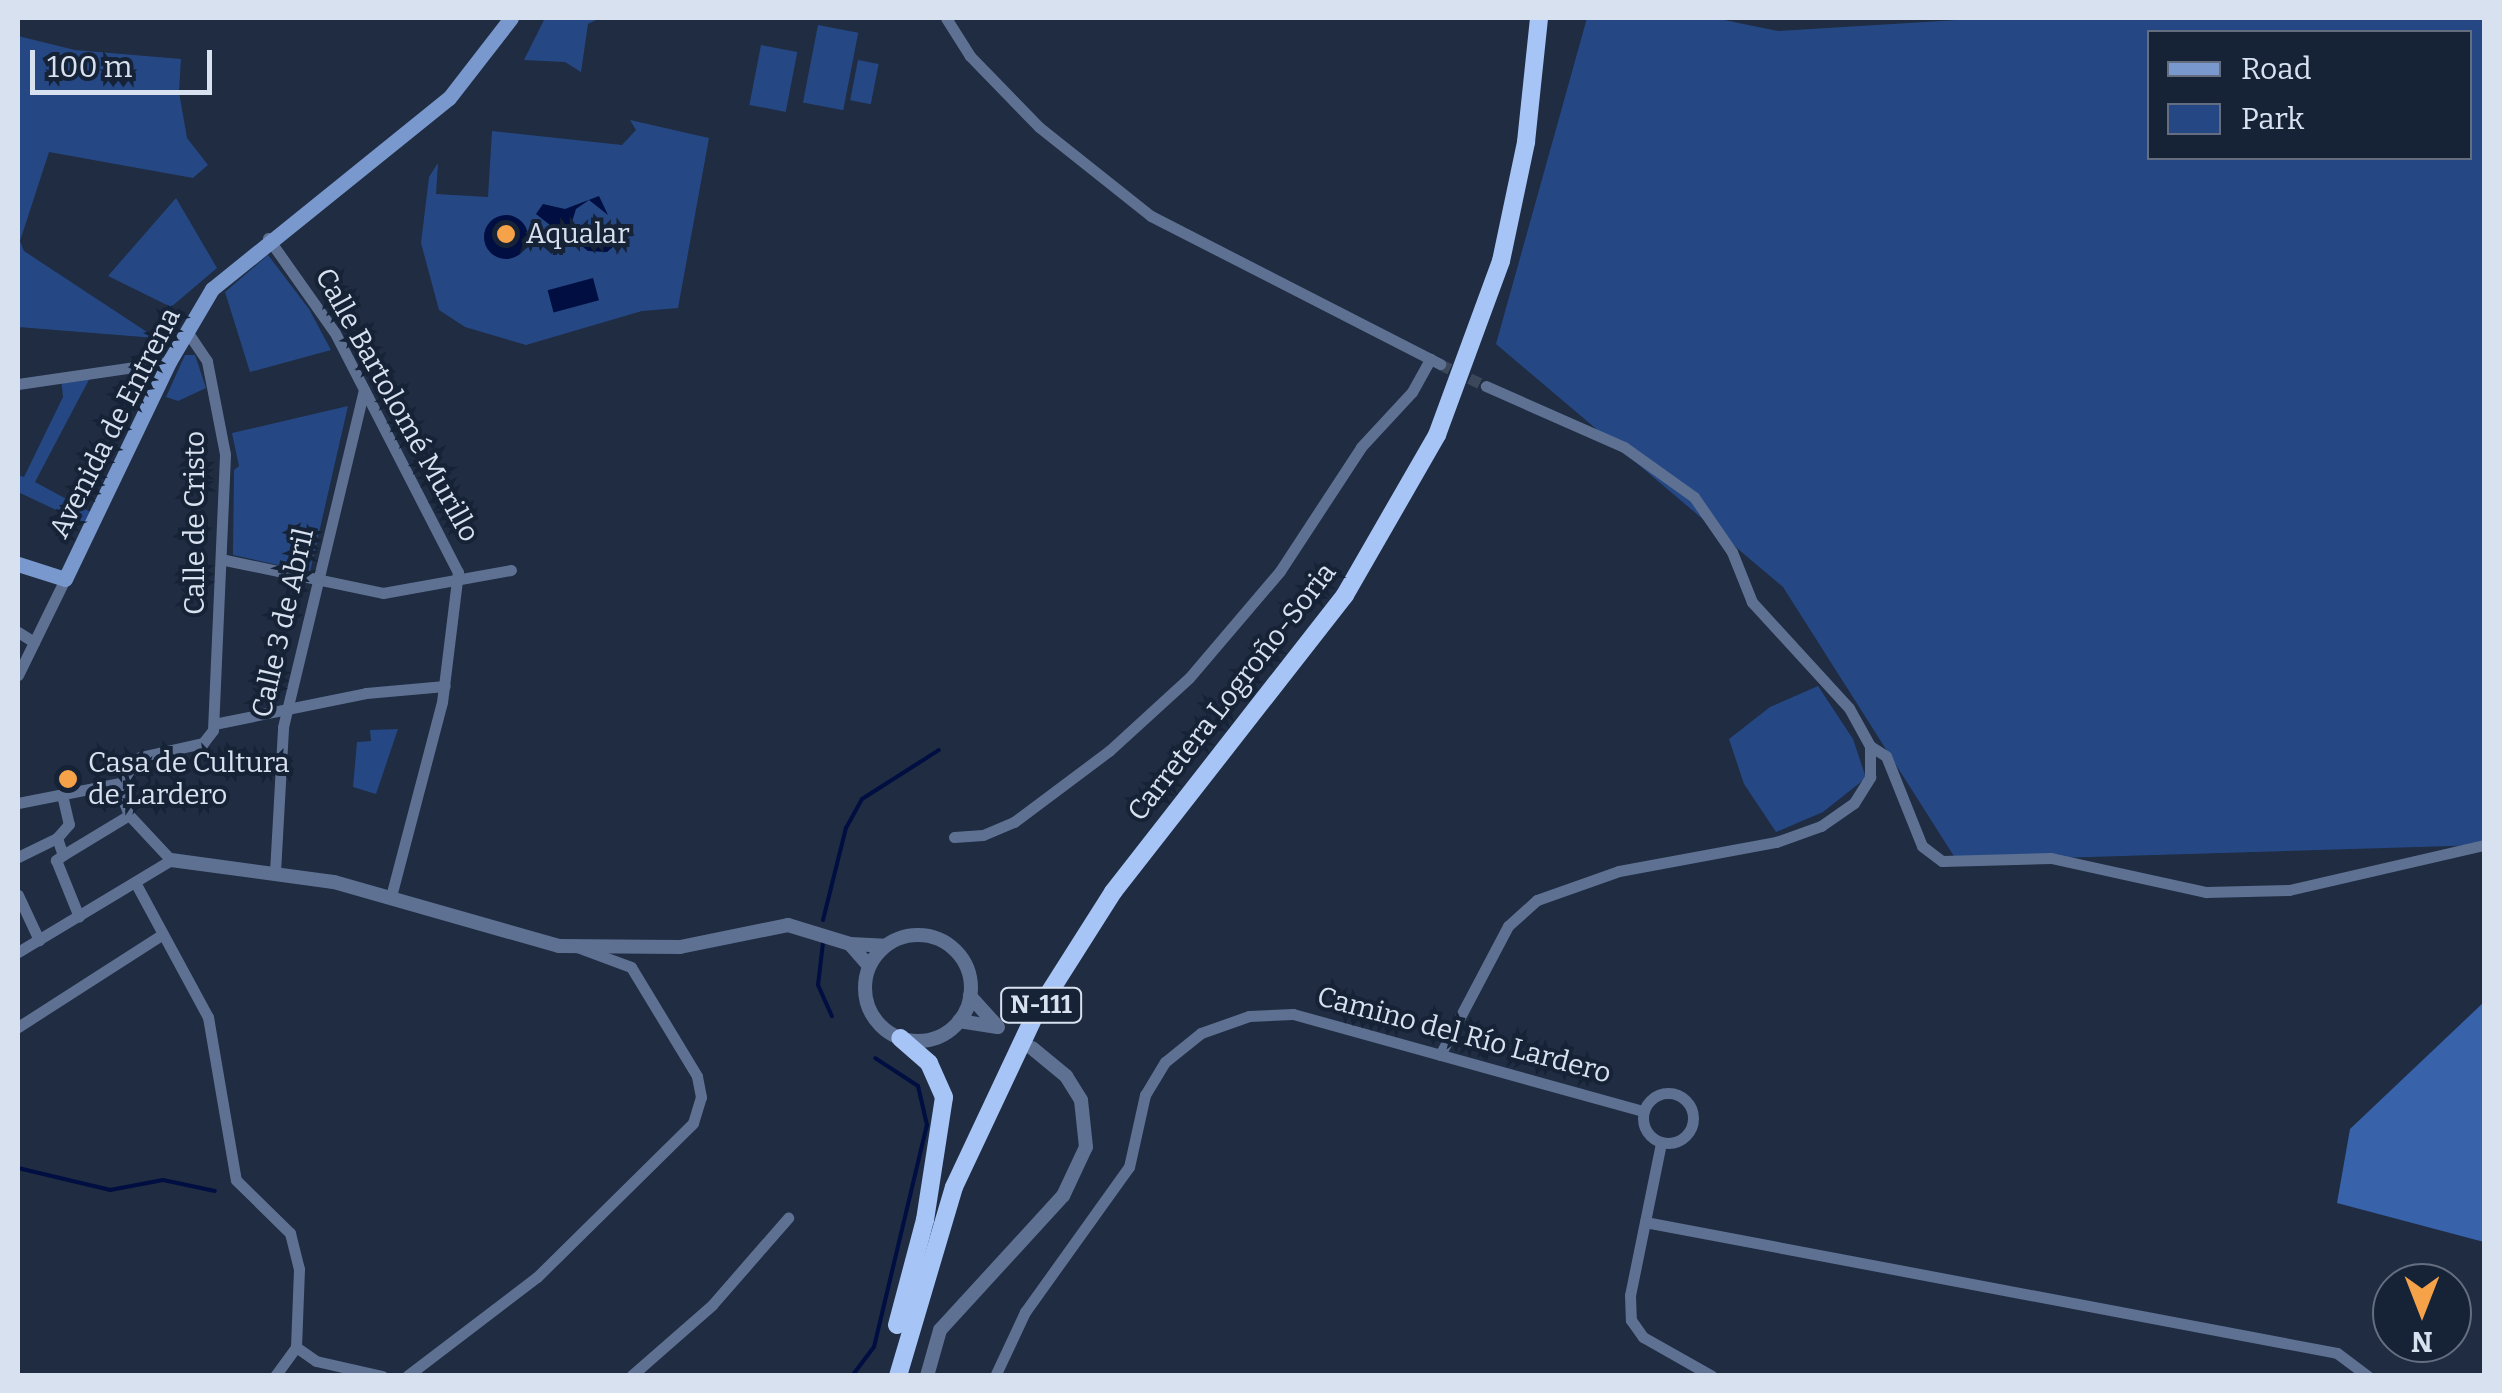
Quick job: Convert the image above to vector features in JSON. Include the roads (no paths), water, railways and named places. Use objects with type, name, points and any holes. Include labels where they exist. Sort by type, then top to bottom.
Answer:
[{"type":"highway","name":"Carretera Logroño-Soria","points":[[898,1376],[954,1186],[1043,1000],[1113,892],[1346,596],[1437,434],[1501,261],[1526,142],[1540,18]]},
{"type":"highway","points":[[886,1376],[944,1112],[930,1062],[900,1038]]},
{"type":"main road","name":"Avenida de Entrena","points":[[65,579],[169,362],[222,278],[449,98],[511,18]]},
{"type":"main road","points":[[18,564],[65,579]]},
{"type":"street","points":[[946,18],[970,56],[1039,127],[1138,207],[1435,361],[1361,447],[1280,571],[1189,678],[1109,751],[1014,822],[983,835],[954,837]]},
{"type":"street","name":"Calle Bartolomé Murillo","points":[[268,238],[318,303],[456,564],[458,585],[445,686],[391,896]]},
{"type":"street","name":"Calle de Cristo","points":[[186,330],[207,361],[222,427],[225,560],[214,724]]},
{"type":"street","points":[[18,384],[169,362]]},
{"type":"street","points":[[1440,1055],[1508,926],[1537,900],[1619,871],[1776,842],[1821,826],[1854,804],[1870,777],[1870,746],[1850,708],[1752,602],[1732,552],[1694,497],[1624,447],[1486,386]]},
{"type":"street","name":"Calle 3 de Abril","points":[[276,872],[287,708],[364,390]]},
{"type":"street","points":[[225,560],[382,594],[458,585],[511,570]]},
{"type":"street","name":"Avenida de Entrena","points":[[18,675],[65,579]]},
{"type":"street","points":[[18,632],[34,642]]},
{"type":"street","points":[[18,803],[63,799],[112,786],[140,756],[203,742],[214,724],[287,708],[445,686]]},
{"type":"street","points":[[1870,746],[1886,756],[1922,846],[1942,862],[2052,858],[2206,892],[2288,890],[2484,845]]},
{"type":"street","points":[[112,786],[129,815],[171,860],[276,872],[391,896],[536,942],[576,947],[680,947],[788,924],[850,944],[885,946],[913,935],[942,941],[963,960],[970,996],[959,1022],[936,1038],[900,1038],[869,1010],[870,966],[885,946]]},
{"type":"street","points":[[18,857],[57,838],[69,824],[63,799]]},
{"type":"street","points":[[79,917],[56,860],[129,815]]},
{"type":"street","points":[[57,838],[63,855]]},
{"type":"street","points":[[18,952],[171,860]]},
{"type":"street","points":[[136,884],[208,1017],[236,1180],[282,1222],[294,1245],[296,1347],[276,1376]]},
{"type":"street","points":[[18,895],[39,940]]},
{"type":"street","points":[[18,1027],[163,934]]},
{"type":"street","points":[[850,944],[870,966]]},
{"type":"street","points":[[406,1376],[537,1277],[693,1123],[700,1097],[696,1076],[632,967],[576,947]]},
{"type":"street","points":[[959,1022],[1004,1030],[970,996]]},
{"type":"street","name":"Camino del Río Lardero","points":[[995,1376],[1025,1312],[1129,1167],[1145,1095],[1165,1062],[1201,1033],[1249,1016],[1292,1014],[1643,1111]]},
{"type":"street","points":[[927,1376],[940,1330],[1078,1173],[1086,1147],[1081,1100],[1066,1076],[1032,1048]]},
{"type":"street","points":[[1672,1093],[1692,1110],[1686,1135],[1661,1143],[1644,1127],[1643,1111],[1654,1097],[1672,1093]]},
{"type":"street","points":[[1661,1143],[1631,1320],[1644,1337],[1712,1376]]},
{"type":"street","points":[[632,1376],[712,1305],[788,1218]]},
{"type":"street","points":[[1645,1222],[2349,1356],[2368,1376]]},
{"type":"street","points":[[296,1347],[316,1361],[382,1376]]},
{"type":"waterway","points":[[823,920],[846,828],[862,799],[939,750]]},
{"type":"waterway","points":[[823,943],[818,985],[832,1016]]},
{"type":"waterway","points":[[852,1376],[874,1347],[927,1125],[918,1086],[875,1058]]},
{"type":"waterway","points":[[18,1168],[110,1190],[163,1180],[215,1191]]},
{"type":"tunnel","points":[[1440,364],[1486,386]]},
{"type":"place","name":"Aqualar","points":[[506,234]]},
{"type":"place","name":"Casa de Cultura de Lardero","points":[[68,779]]}]
